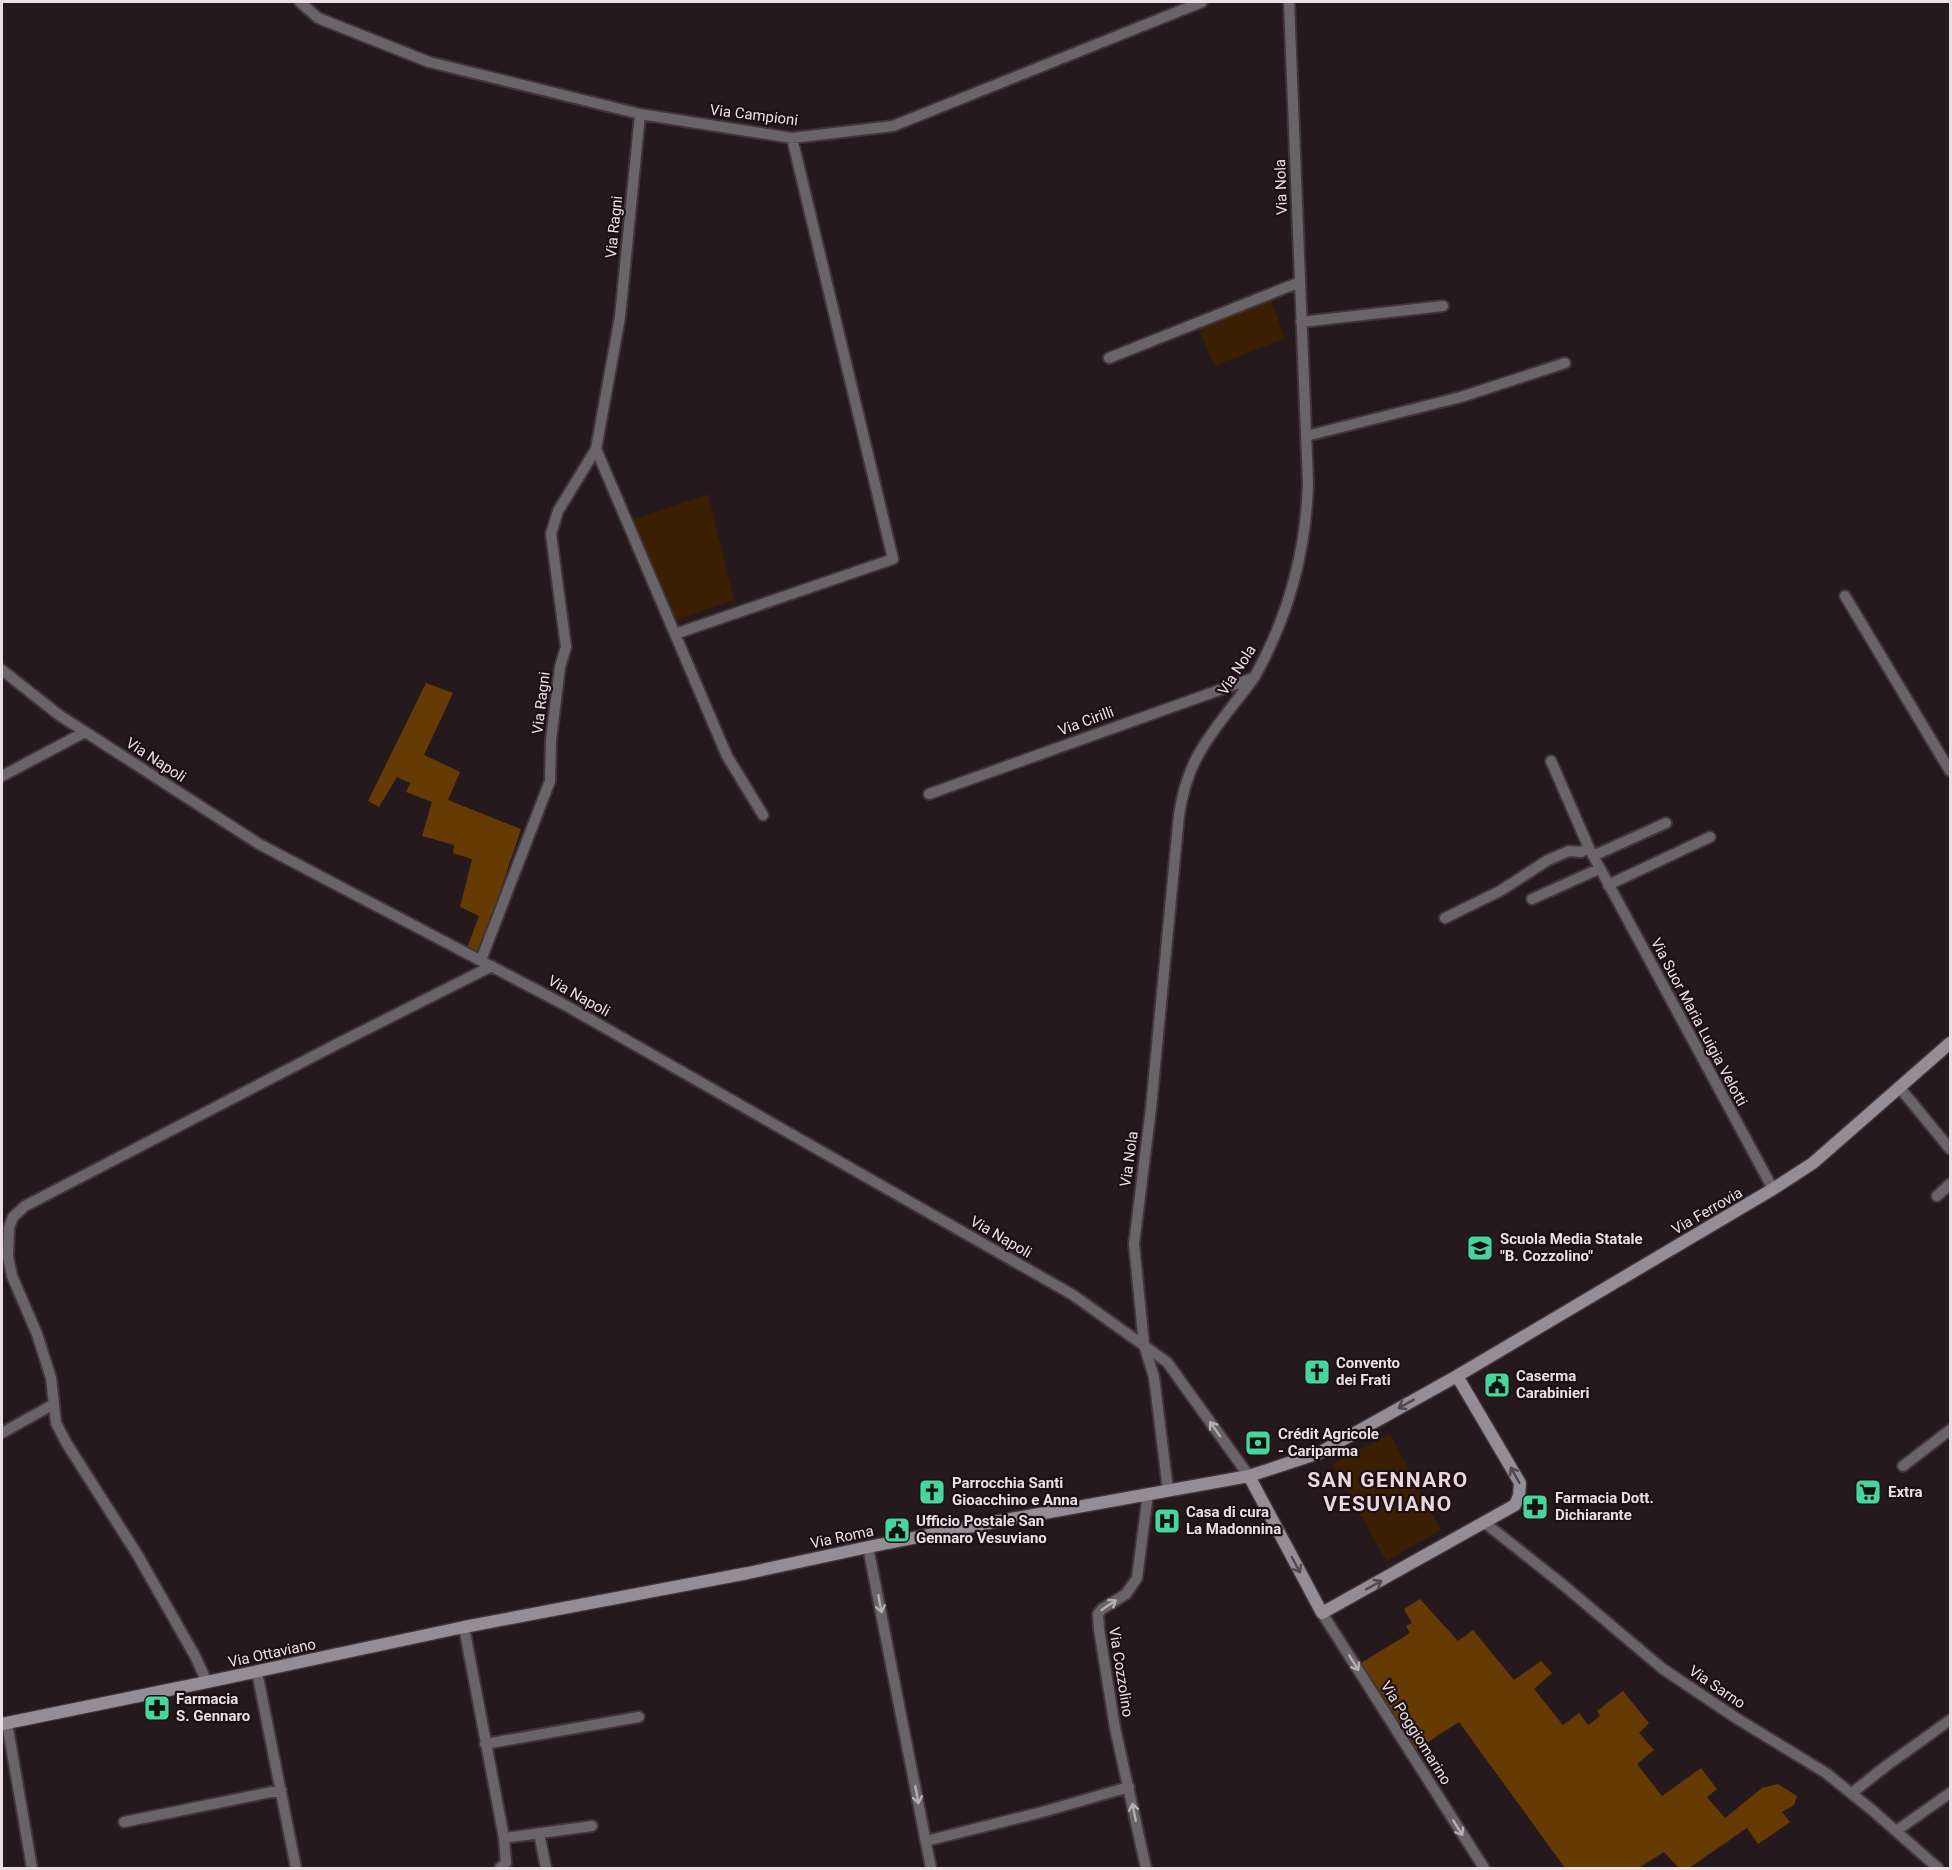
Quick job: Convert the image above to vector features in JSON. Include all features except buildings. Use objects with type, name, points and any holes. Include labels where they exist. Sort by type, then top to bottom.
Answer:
[{"type":"main road","name":"Via Ferrovia","points":[[1249,1476],[1319,1453],[1457,1376],[1773,1190],[1814,1163],[1950,1043]]},
{"type":"main road","points":[[1249,1476],[1322,1613],[1515,1505],[1519,1496],[1520,1483],[1457,1376]]},
{"type":"main road","name":"Via Roma","points":[[548,1611],[748,1573],[868,1546],[1249,1476]]},
{"type":"main road","name":"Via Ottaviano","points":[[4,1723],[548,1611]]},
{"type":"street","name":"Via Campioni","points":[[300,2],[318,18],[429,62],[640,114],[792,138],[893,126],[1202,2]]},
{"type":"street","name":"Via Nola","points":[[1168,1490],[1154,1377],[1144,1345],[1134,1244],[1151,1108],[1182,795],[1187,776],[1198,753],[1254,678],[1284,617],[1303,547],[1307,516],[1306,436],[1289,2]]},
{"type":"street","name":"Via Ragni","points":[[481,960],[550,781],[551,740],[566,647],[551,534],[558,511],[596,449],[620,317],[640,114]]},
{"type":"street","points":[[675,634],[893,559],[792,138]]},
{"type":"street","points":[[1109,358],[1300,282]]},
{"type":"street","points":[[1301,322],[1443,306]]},
{"type":"street","points":[[1306,436],[1461,397],[1565,363]]},
{"type":"street","points":[[596,449],[727,756],[763,815]]},
{"type":"street","points":[[1845,596],[1950,771]]},
{"type":"street","name":"Via Napoli","points":[[2,670],[59,715],[259,844],[576,1011],[1073,1295],[1167,1362],[1249,1476]]},
{"type":"street","name":"Via Cirilli","points":[[928,794],[1254,678]]},
{"type":"street","points":[[2,776],[85,732]]},
{"type":"street","name":"Via Suor Maria Luigia Velotti","points":[[1551,761],[1599,869],[1773,1190]]},
{"type":"street","points":[[1445,918],[1500,891],[1548,860],[1569,852],[1591,852],[1666,823]]},
{"type":"street","points":[[1608,885],[1710,837]]},
{"type":"street","points":[[1532,899],[1599,869]]},
{"type":"street","points":[[207,1682],[195,1656],[137,1554],[56,1423],[51,1378],[38,1334],[12,1276],[7,1216],[492,966]]},
{"type":"street","points":[[1900,1088],[1950,1149]]},
{"type":"street","points":[[1937,1196],[1950,1184]]},
{"type":"street","points":[[2,1432],[54,1404]]},
{"type":"street","points":[[1903,1466],[1950,1430]]},
{"type":"street","name":"Via Cozzolino","points":[[1146,1869],[1115,1728],[1098,1614],[1126,1594],[1137,1578],[1148,1494]]},
{"type":"street","name":"Via Sarno","points":[[1485,1523],[1663,1669],[1736,1718],[1826,1773],[1938,1869]]},
{"type":"street","points":[[868,1546],[931,1869]]},
{"type":"street","name":"Via Poggiomarino","points":[[1322,1613],[1484,1869]]},
{"type":"street","points":[[464,1627],[504,1838],[506,1863],[500,1869]]},
{"type":"street","points":[[257,1672],[296,1869]]},
{"type":"street","points":[[485,1744],[639,1717]]},
{"type":"street","points":[[1852,1793],[1950,1720]]},
{"type":"street","points":[[4,1723],[32,1869]]},
{"type":"street","points":[[926,1841],[1129,1788]]},
{"type":"street","points":[[124,1821],[281,1790]]},
{"type":"street","points":[[1896,1831],[1950,1793]]},
{"type":"street","points":[[504,1838],[592,1826]]},
{"type":"street","points":[[539,1833],[546,1869]]},
{"type":"shaded area","points":[[1270,298],[1285,338],[1214,366],[1198,327]]},
{"type":"shaded area","points":[[708,494],[734,600],[672,622],[628,521]]},
{"type":"shaded area","points":[[426,683],[453,693],[424,755],[460,772],[448,800],[521,829],[479,955],[467,948],[479,916],[460,907],[472,859],[453,853],[454,845],[422,836],[432,802],[406,792],[410,783],[397,777],[379,807],[368,801]]},
{"type":"shaded area","points":[[1390,1434],[1441,1530],[1386,1561],[1332,1464]]},
{"type":"shaded area","points":[[1420,1599],[1458,1641],[1473,1630],[1514,1680],[1541,1661],[1552,1673],[1534,1689],[1563,1725],[1579,1713],[1588,1725],[1600,1716],[1597,1711],[1623,1691],[1649,1723],[1639,1733],[1654,1750],[1637,1764],[1662,1796],[1701,1768],[1717,1789],[1707,1797],[1725,1818],[1762,1788],[1778,1784],[1797,1796],[1794,1805],[1782,1812],[1790,1822],[1758,1844],[1747,1828],[1689,1868],[1679,1868],[1664,1852],[1639,1868],[1565,1868],[1459,1722],[1414,1751],[1361,1663],[1410,1633],[1406,1626],[1412,1623],[1404,1609]]},
{"type":"place","name":"Scuola Media Statale \"B. Cozzolino\"","points":[[1480,1248]]},
{"type":"place","name":"Convento dei Frati","points":[[1317,1372]]},
{"type":"place","name":"Caserma Carabinieri","points":[[1497,1385]]},
{"type":"place","name":"Crédit Agricole - Cariparma","points":[[1258,1443]]},
{"type":"place","name":"Parrocchia Santi Gioacchino e Anna","points":[[932,1492]]},
{"type":"place","name":"Extra","points":[[1868,1492]]},
{"type":"place","name":"Farmacia Dott. Dichiarante","points":[[1535,1507]]},
{"type":"place","name":"Casa di cura La Madonnina","points":[[1167,1521]]},
{"type":"place","name":"Ufficio Postale San Gennaro Vesuviano","points":[[897,1530]]},
{"type":"place","name":"Farmacia S. Gennaro","points":[[157,1708]]},
{"type":"district","name":"SAN GENNARO VESUVIANO","points":[[1388,1492]]}]
